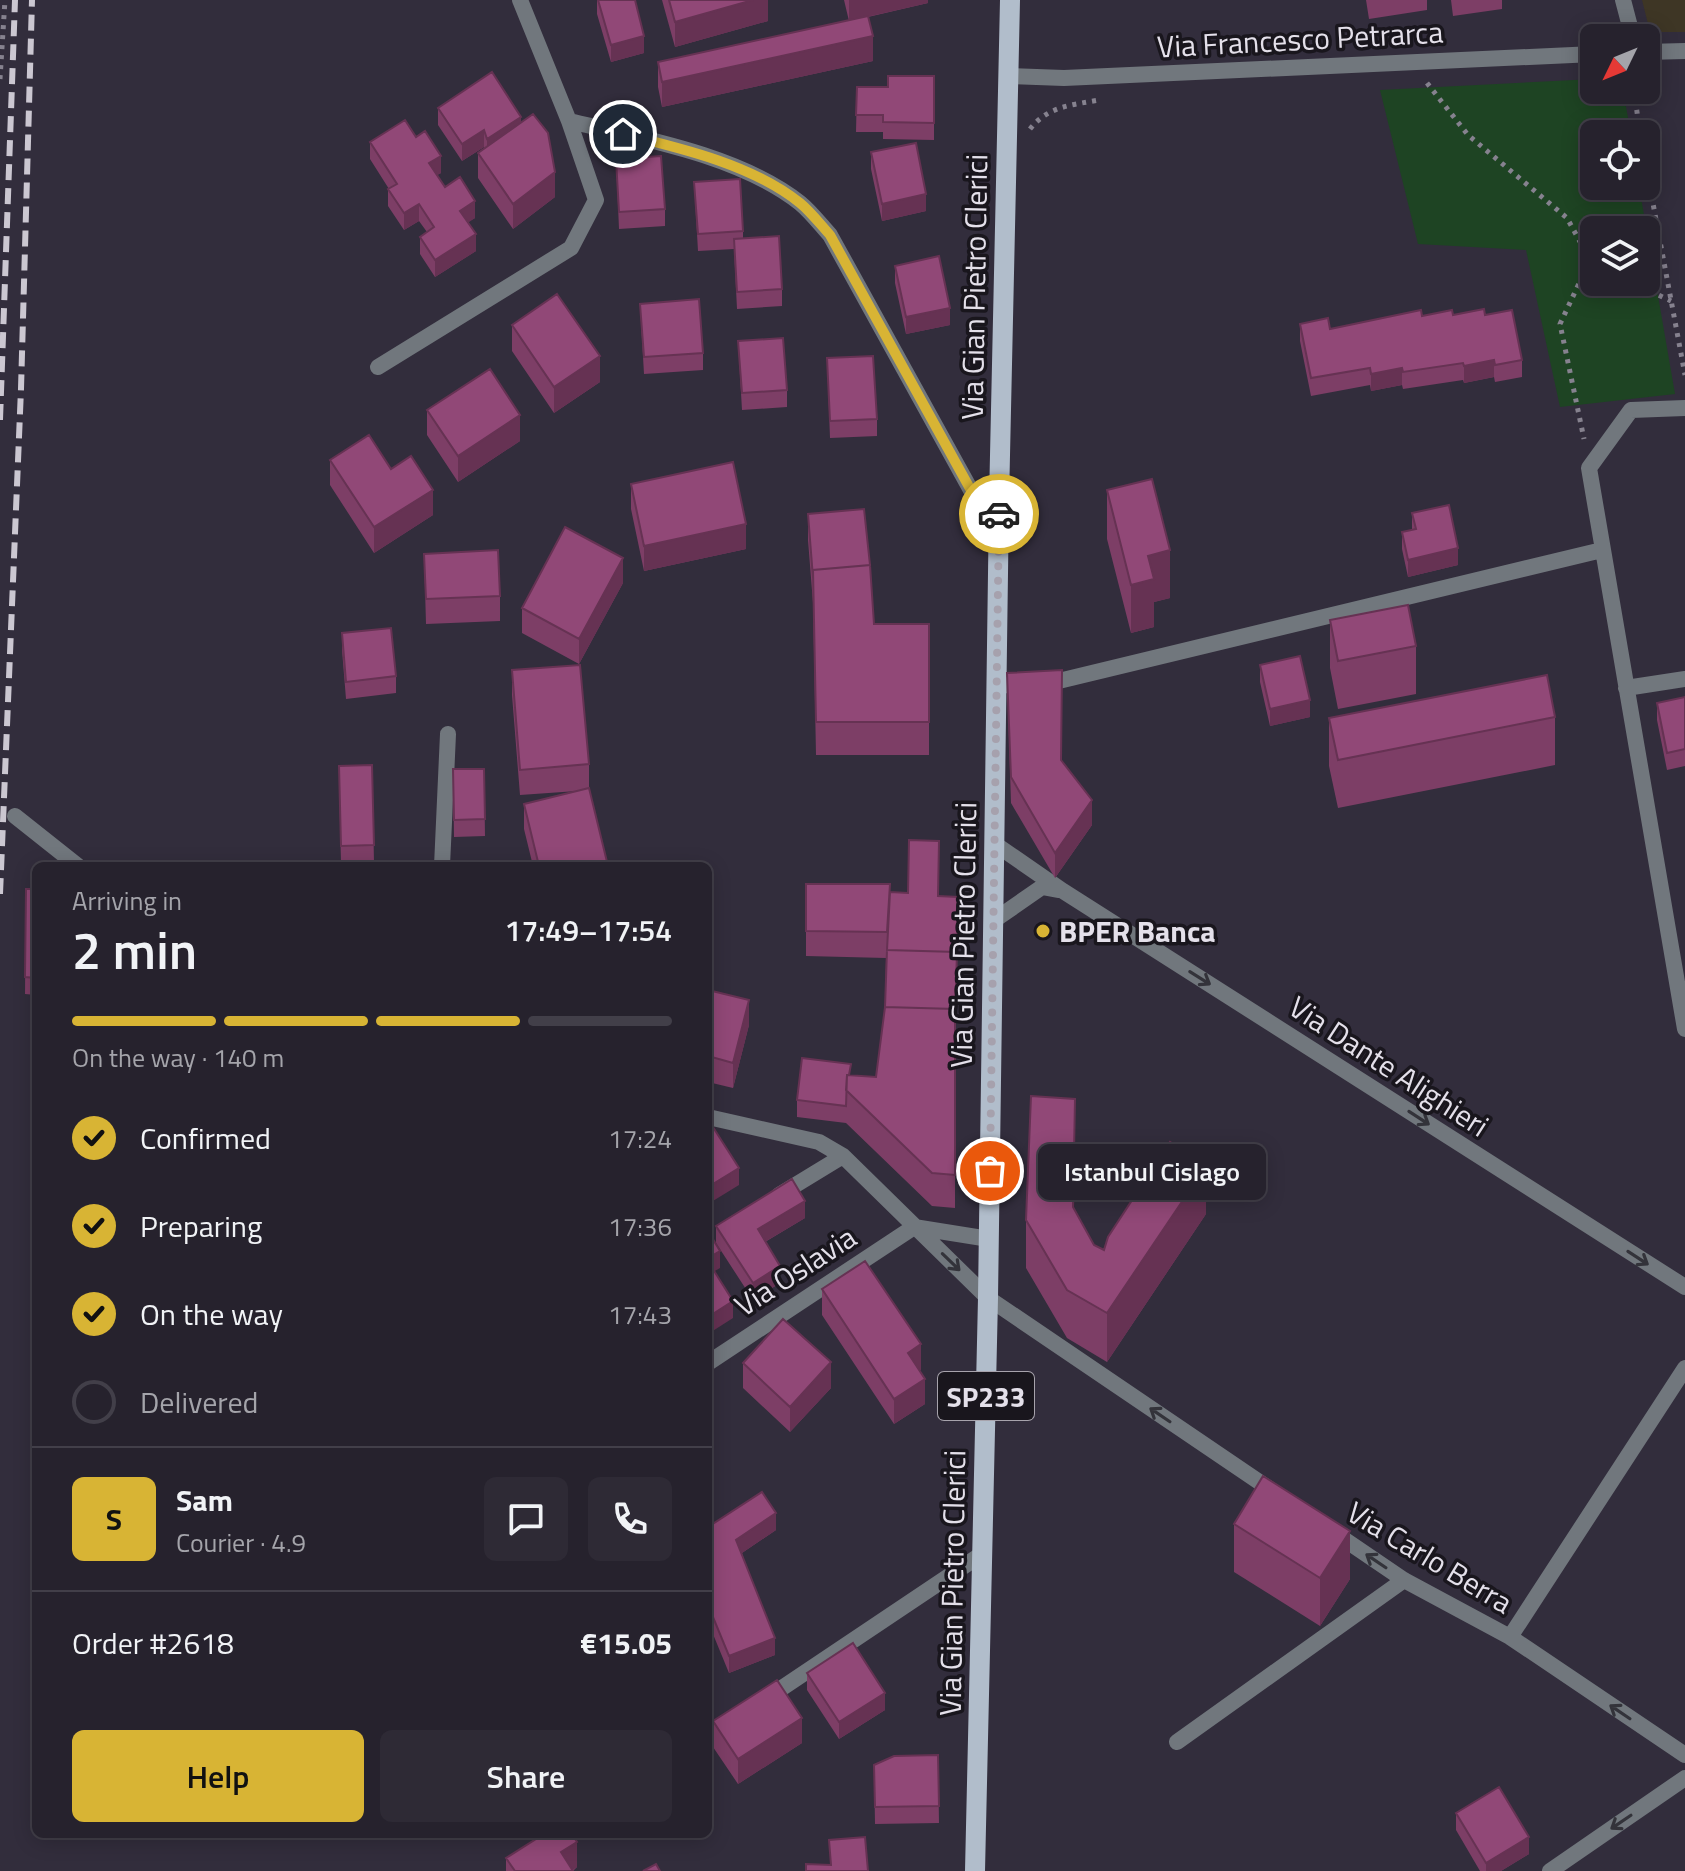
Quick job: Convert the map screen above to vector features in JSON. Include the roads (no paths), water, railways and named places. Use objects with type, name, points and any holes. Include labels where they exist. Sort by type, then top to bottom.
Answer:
[{"type":"main road","name":"Via Gian Pietro Clerici","points":[[975,1871],[1010,0]]},
{"type":"street","points":[[378,367],[571,248],[596,200],[569,121],[520,0]]},
{"type":"street","points":[[1623,0],[1629,24]]},
{"type":"street","points":[[1660,52],[1685,51]]},
{"type":"street","name":"Via Francesco Petrarca","points":[[1009,76],[1064,78],[1580,55]]},
{"type":"street","points":[[569,121],[678,147],[765,179],[801,204],[830,235],[973,494],[999,501]]},
{"type":"street","points":[[1685,408],[1631,410],[1589,468],[1626,688],[1679,948],[1685,1029]]},
{"type":"street","points":[[997,685],[1038,686],[1602,550]]},
{"type":"street","points":[[1626,688],[1685,679]]},
{"type":"street","points":[[442,862],[448,734]]},
{"type":"street","points":[[15,816],[73,862]]},
{"type":"street","name":"Via Dante Alighieri","points":[[995,844],[1063,891],[1685,1287]]},
{"type":"street","points":[[993,921],[1042,887],[1063,891]]},
{"type":"street","points":[[712,1118],[819,1142],[843,1156],[988,1298],[1287,1501]]},
{"type":"street","points":[[762,1206],[843,1156]]},
{"type":"street","points":[[914,1227],[989,1239]]},
{"type":"street","name":"Via Oslavia","points":[[712,1360],[914,1227]]},
{"type":"street","points":[[1510,1637],[1685,1368]]},
{"type":"street","name":"Via Carlo Berra","points":[[1313,1518],[1404,1580],[1510,1637],[1685,1755]]},
{"type":"street","points":[[751,1709],[982,1554]]},
{"type":"street","points":[[1177,1742],[1404,1580]]},
{"type":"street","points":[[1550,1871],[1685,1778]]},
{"type":"railway","points":[[0,420],[15,0]]},
{"type":"railway","points":[[0,894],[21,389],[32,0]]},
{"type":"place","name":"BPER Banca","points":[[1043,931]]},
{"type":"place","name":"Istanbul Cislago","points":[[990,1171]]}]
